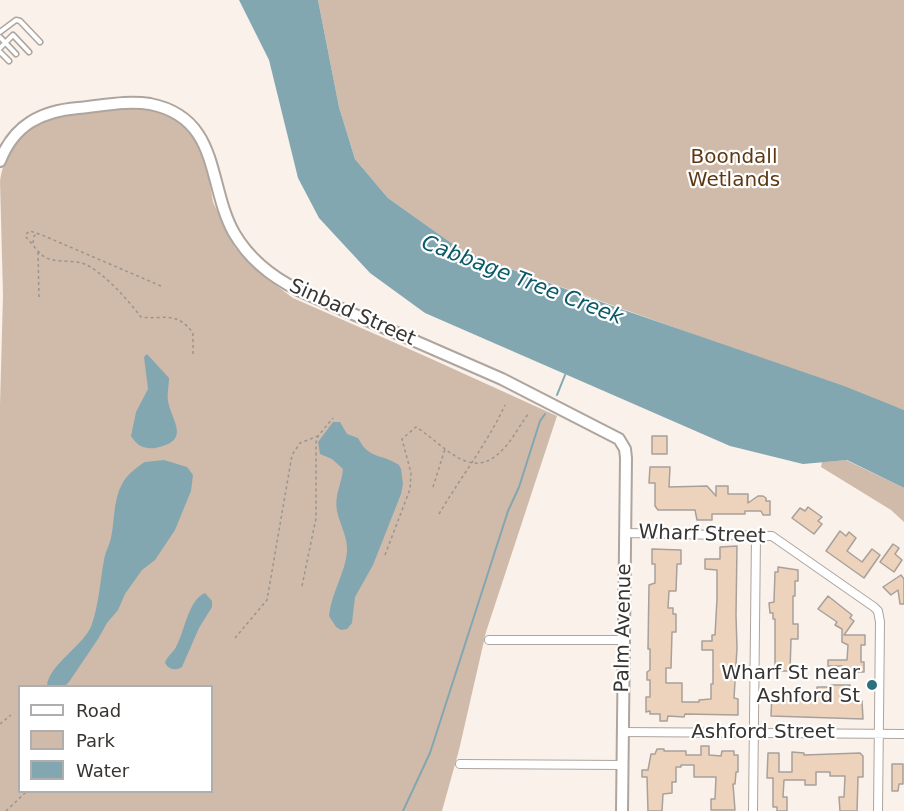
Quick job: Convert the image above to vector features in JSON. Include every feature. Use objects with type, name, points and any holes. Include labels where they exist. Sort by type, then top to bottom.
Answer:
[{"type":"street","name":"Sinbad Street","points":[[0,161],[7,145],[21,129],[50,112],[141,103],[168,110],[191,126],[204,142],[212,162],[223,210],[234,232],[253,258],[277,278],[298,290],[502,379],[611,433],[623,445]]},
{"type":"street","name":"Palm Avenue","points":[[622,811],[626,533],[626,458],[623,445]]},
{"type":"street","name":"Wharf Street","points":[[626,533],[766,535],[778,539],[878,612],[880,622],[878,811]]},
{"type":"street","points":[[753,811],[756,535]]},
{"type":"street","points":[[489,640],[624,640]]},
{"type":"street","name":"Ashford Street","points":[[623,732],[904,735]]},
{"type":"street","points":[[460,764],[622,765]]},
{"type":"lane","points":[[0,32],[16,20],[20,21],[40,42]]},
{"type":"lane","points":[[9,61],[0,50],[13,35],[29,52]]},
{"type":"lane","points":[[0,37],[16,54]]},
{"type":"path","points":[[161,286],[38,234],[30,231],[26,234],[43,256],[49,259],[80,262],[93,268],[141,317],[177,319],[193,333],[194,355]]},
{"type":"path","points":[[33,244],[34,236],[38,234]]},
{"type":"path","points":[[39,251],[39,299]]},
{"type":"path","points":[[439,514],[454,487],[473,464],[505,405]]},
{"type":"path","points":[[385,555],[410,489],[411,473],[402,443],[404,436],[416,427],[460,460],[473,464],[484,463],[500,453],[529,413]]},
{"type":"path","points":[[302,586],[316,518],[316,442],[318,436],[333,418]]},
{"type":"path","points":[[235,638],[267,600],[292,455],[300,443],[318,436]]},
{"type":"path","points":[[434,487],[445,448]]},
{"type":"path","points":[[0,724],[11,715]]},
{"type":"path","points":[[6,811],[25,793]]},
{"type":"green space","name":"Boondall Wetlands","points":[[318,0],[904,0],[904,410],[464,252],[388,198],[355,159],[339,107]]},
{"type":"green space","points":[[142,109],[157,111],[175,119],[190,130],[206,160],[213,202],[235,248],[266,278],[293,298],[557,416],[486,632],[459,750],[442,811],[0,811],[0,405],[3,295],[0,181],[6,159],[15,142],[27,130],[58,116]]},
{"type":"green space","points":[[846,460],[904,488],[904,522],[891,510],[821,467],[822,462]]},
{"type":"water","name":"Cabbage Tree Creek","points":[[239,0],[318,0],[339,107],[355,159],[388,198],[464,252],[844,386],[904,410],[904,488],[847,460],[803,464],[730,446],[425,313],[370,273],[319,218],[298,178],[269,60]]},
{"type":"water","points":[[147,354],[169,378],[168,401],[177,430],[173,441],[155,448],[141,446],[131,436],[136,412],[148,389],[144,357]]},
{"type":"water","points":[[333,422],[340,422],[347,434],[358,438],[371,453],[399,465],[403,484],[373,565],[355,597],[352,623],[347,629],[341,630],[336,627],[329,616],[347,552],[336,505],[343,469],[332,459],[320,454],[318,442]]},
{"type":"water","points":[[164,460],[187,467],[193,475],[191,491],[175,530],[155,560],[142,570],[125,594],[118,610],[69,682],[66,685],[47,685],[54,670],[83,639],[92,624],[111,538],[118,493],[127,477],[144,463]]},
{"type":"water","points":[[205,593],[212,601],[212,607],[199,628],[182,667],[171,668],[165,663],[176,647],[195,602]]},
{"type":"building","points":[[652,436],[667,436],[667,454],[652,454]]},
{"type":"building","points":[[650,467],[670,467],[669,487],[707,486],[716,496],[716,486],[728,486],[728,494],[748,494],[748,503],[758,496],[763,496],[766,501],[770,501],[770,515],[763,515],[761,511],[745,511],[745,514],[712,514],[712,520],[697,520],[695,510],[658,510],[655,506],[655,483],[649,483]]},
{"type":"building","points":[[808,507],[822,517],[818,521],[822,524],[814,534],[792,518],[800,508],[805,511]]},
{"type":"building","points":[[840,531],[846,536],[849,532],[856,538],[847,551],[862,562],[872,549],[880,555],[864,578],[826,551]]},
{"type":"building","points":[[893,544],[899,548],[895,554],[902,560],[894,572],[880,562]]},
{"type":"building","points":[[737,546],[737,648],[734,698],[738,699],[738,715],[685,714],[684,717],[668,716],[667,721],[660,721],[660,714],[646,712],[646,697],[650,697],[650,680],[647,680],[647,672],[650,670],[649,585],[655,583],[652,549],[681,550],[681,564],[677,564],[676,591],[669,591],[668,608],[673,608],[673,614],[676,614],[676,632],[672,632],[671,668],[666,668],[666,683],[682,683],[682,702],[699,702],[699,700],[711,699],[713,650],[702,650],[702,641],[712,641],[712,635],[715,635],[717,599],[717,570],[705,569],[705,559],[720,559],[720,547]]},
{"type":"building","points":[[778,567],[798,570],[798,581],[795,581],[795,596],[793,596],[793,624],[798,624],[798,639],[791,639],[790,671],[775,671],[775,619],[773,619],[773,613],[770,613],[769,603],[774,602],[775,572],[778,572]]},
{"type":"building","points":[[901,575],[904,579],[904,604],[900,604],[898,590],[891,595],[883,587]]},
{"type":"building","points":[[828,596],[852,615],[850,618],[854,621],[844,635],[865,635],[865,645],[861,645],[861,662],[864,662],[864,672],[848,672],[842,670],[842,666],[828,666],[828,660],[847,660],[848,645],[842,642],[842,629],[835,625],[837,622],[818,609]]},
{"type":"building","points":[[831,685],[850,685],[850,700],[862,701],[863,719],[771,716],[772,692],[793,693],[793,690],[804,690],[804,698],[817,699],[817,687],[831,687]]},
{"type":"building","points":[[701,746],[709,746],[709,755],[721,756],[722,751],[734,751],[734,755],[738,755],[738,772],[736,772],[735,784],[733,784],[735,810],[711,810],[711,799],[715,799],[716,777],[694,777],[694,765],[681,765],[681,767],[676,767],[676,782],[672,782],[672,793],[663,794],[662,811],[648,811],[647,777],[642,777],[642,770],[648,770],[651,754],[655,754],[657,749],[664,749],[664,751],[686,751],[686,755],[701,755]]},
{"type":"building","points":[[792,752],[804,753],[804,755],[860,753],[863,756],[863,777],[858,777],[857,811],[840,811],[839,797],[844,797],[845,776],[830,776],[830,772],[816,772],[816,785],[805,785],[805,780],[784,780],[783,797],[787,797],[787,811],[777,811],[777,807],[773,807],[773,778],[767,778],[768,753],[779,753],[779,772],[792,772]]},
{"type":"building","points":[[892,764],[903,764],[903,784],[899,784],[898,791],[892,791]]},
{"type":"waterway","points":[[557,395],[565,375]]},
{"type":"waterway","points":[[403,811],[430,753],[508,511],[519,487],[540,421],[545,414]]},
{"type":"place","name":"Wharf St near Ashford St","points":[[872,685]]}]
